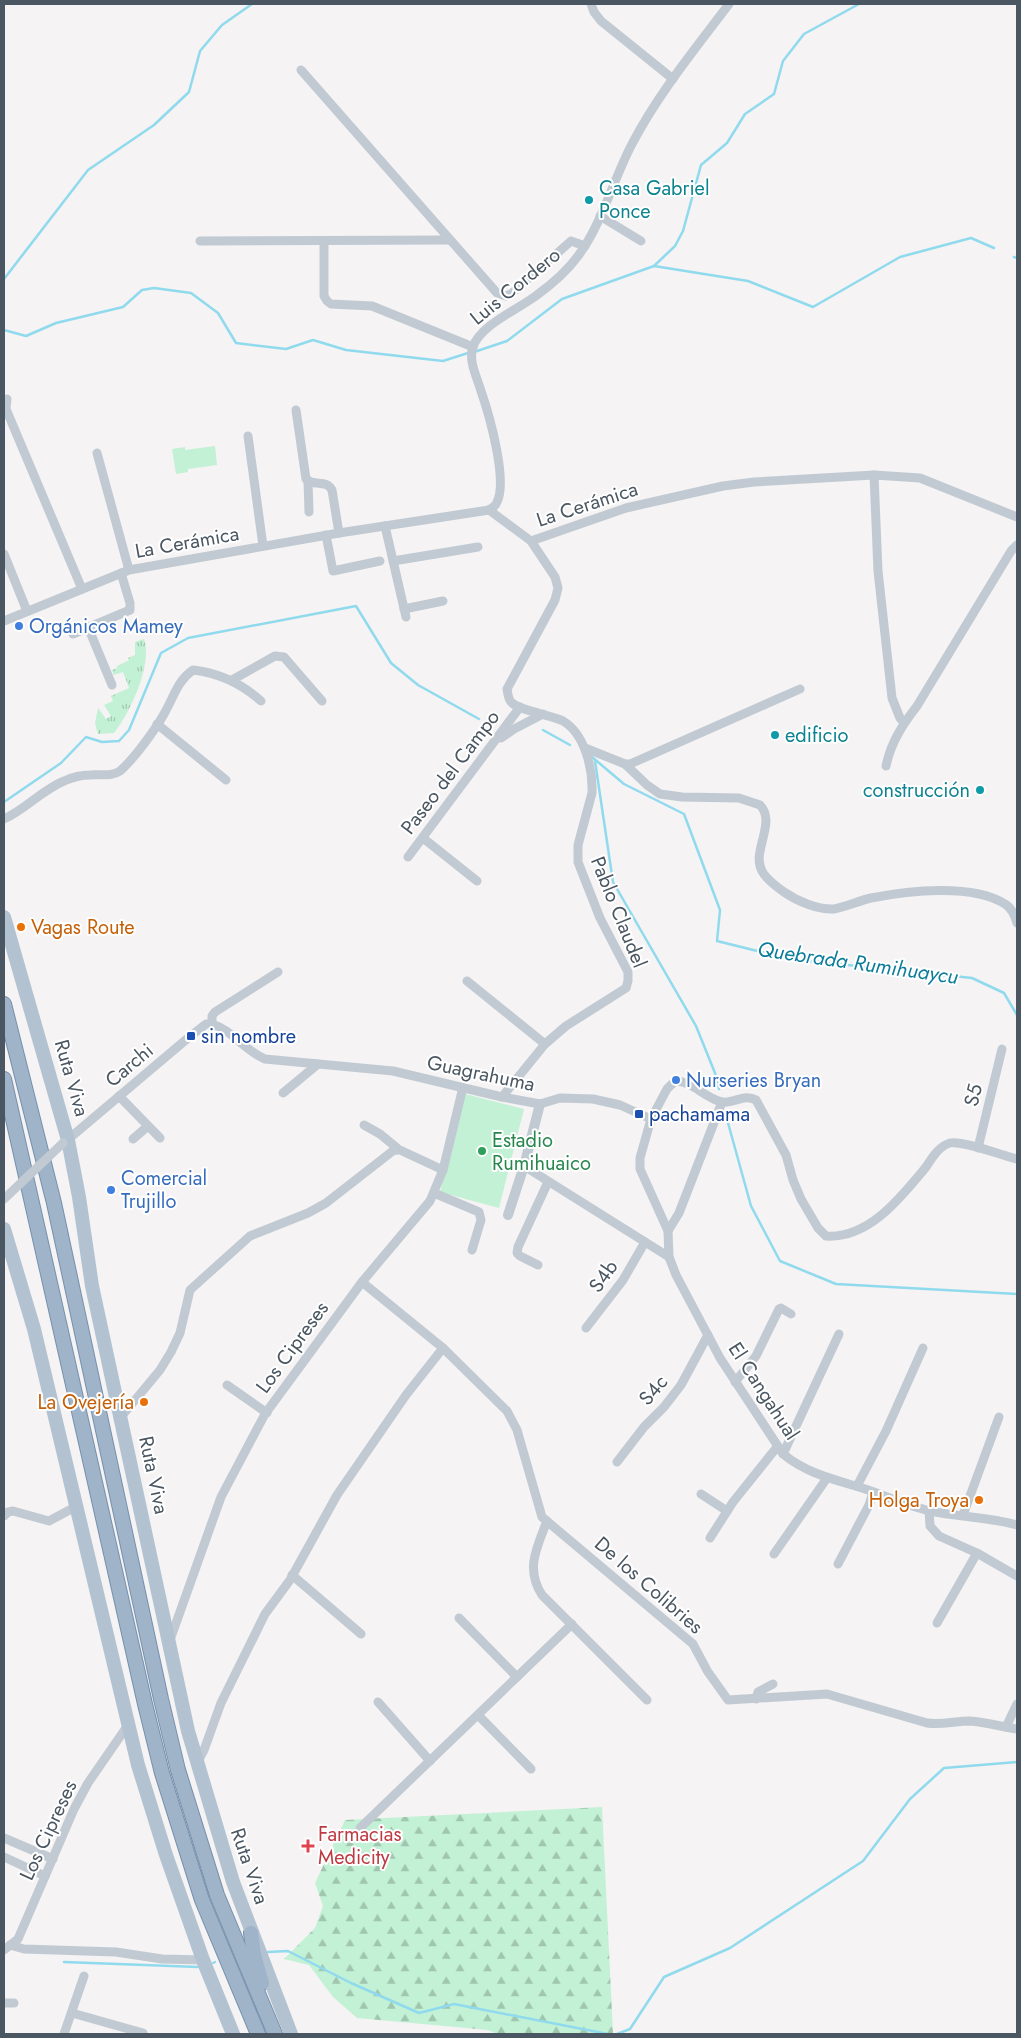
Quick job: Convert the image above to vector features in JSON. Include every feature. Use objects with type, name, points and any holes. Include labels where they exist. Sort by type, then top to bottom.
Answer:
[{"type":"highway","name":"Ruta Viva","points":[[4,1004],[54,1203],[158,1690],[178,1770],[217,1895],[275,2033]]},
{"type":"highway","points":[[4,1079],[162,1773],[202,1900],[258,2034]]},
{"type":"highway","points":[[251,1933],[254,1955],[275,2033]]},
{"type":"main road","name":"Ruta Viva","points":[[4,917],[44,1052],[79,1197],[92,1286],[188,1730],[218,1836],[251,1933],[291,2034]]},
{"type":"main road","points":[[4,1229],[34,1329],[128,1725],[166,1855],[203,1960],[233,2034]]},
{"type":"street","points":[[591,4],[594,12],[602,22],[673,80]]},
{"type":"street","name":"Luis Cordero","points":[[489,510],[495,506],[498,500],[498,460],[489,415],[471,357],[473,347],[482,334],[537,296],[564,272],[585,246],[631,145],[647,116],[729,4]]},
{"type":"street","points":[[301,70],[497,293],[506,296],[511,294],[570,242],[574,241],[585,246]]},
{"type":"street","points":[[600,216],[641,241]]},
{"type":"street","points":[[200,241],[449,240]]},
{"type":"street","points":[[324,242],[324,296],[327,301],[332,304],[372,306],[473,347]]},
{"type":"street","points":[[7,399],[6,409],[82,588]]},
{"type":"street","points":[[296,410],[305,476],[308,481],[309,512]]},
{"type":"street","points":[[248,436],[263,546]]},
{"type":"street","points":[[73,634],[130,610],[125,571],[97,453]]},
{"type":"street","points":[[874,475],[878,571],[892,698],[904,723]]},
{"type":"street","name":"La Cerámica","points":[[4,621],[125,571],[339,532],[489,510],[531,541],[626,508],[723,486],[754,482],[874,475],[920,478],[1017,517]]},
{"type":"street","points":[[308,481],[329,485],[332,490],[339,532]]},
{"type":"street","points":[[385,526],[405,613],[444,602]]},
{"type":"street","points":[[326,535],[333,571],[380,561]]},
{"type":"street","points":[[520,707],[512,703],[508,698],[507,689],[555,600],[558,588],[555,577],[531,541]]},
{"type":"street","points":[[886,766],[890,749],[904,723],[917,706],[1011,551],[1017,545]]},
{"type":"street","points":[[393,561],[478,547]]},
{"type":"street","points":[[4,554],[27,611]]},
{"type":"street","points":[[88,627],[112,685]]},
{"type":"street","points":[[232,680],[280,655],[284,657],[322,701]]},
{"type":"street","points":[[4,820],[24,808],[47,790],[64,781],[79,776],[110,775],[119,772],[165,713],[182,677],[192,670],[204,671],[232,680],[249,690],[262,701]]},
{"type":"street","points":[[625,764],[630,764],[800,689]]},
{"type":"street","name":"Pablo Claudel","points":[[502,1097],[545,1044],[566,1026],[626,988],[628,981],[628,972],[600,918],[578,862],[578,845],[592,793],[584,748],[572,728],[562,721],[520,707]]},
{"type":"street","name":"Paseo del Campo","points":[[408,857],[520,707]]},
{"type":"street","points":[[493,744],[514,728],[543,714]]},
{"type":"street","points":[[157,724],[226,780]]},
{"type":"street","points":[[584,748],[625,764],[647,785],[660,794],[682,797],[739,798],[760,805],[765,813],[766,820],[760,853],[762,871],[785,893],[815,907],[833,909],[870,898],[911,892],[969,893],[984,896],[1006,905],[1012,910],[1017,923]]},
{"type":"street","points":[[423,838],[477,881]]},
{"type":"street","points":[[212,1024],[212,1016],[215,1012],[278,972]]},
{"type":"street","points":[[468,981],[545,1044]]},
{"type":"street","name":"Carchi","points":[[4,1198],[66,1141],[119,1096],[206,1024],[212,1024]]},
{"type":"street","name":"Guagrahuma","points":[[212,1024],[220,1026],[257,1056],[265,1059],[393,1071],[540,1104],[560,1098],[593,1099],[620,1105],[651,1119]]},
{"type":"street","name":"S5","points":[[978,1148],[1002,1049]]},
{"type":"street","points":[[283,1093],[318,1064]]},
{"type":"street","points":[[651,1119],[666,1089],[674,1081],[690,1084],[705,1095],[722,1102],[744,1097],[751,1097],[756,1100],[786,1155],[801,1199],[818,1228],[826,1236],[836,1237],[866,1227],[900,1196],[941,1148],[951,1143],[978,1148],[1017,1159]]},
{"type":"street","name":"Los Cipreses","points":[[169,1642],[221,1497],[266,1413],[362,1282],[430,1201],[443,1170],[463,1087]]},
{"type":"street","points":[[119,1096],[160,1138]]},
{"type":"street","points":[[668,1231],[679,1213],[722,1102]]},
{"type":"street","points":[[508,1214],[524,1166],[540,1104]]},
{"type":"street","name":"El Cangahual","points":[[651,1119],[640,1158],[640,1169],[668,1231],[669,1257],[676,1275],[735,1382],[780,1450],[798,1466],[827,1478],[929,1510],[1017,1523]]},
{"type":"street","points":[[364,1125],[380,1134],[397,1148],[396,1150]]},
{"type":"street","points":[[133,1140],[148,1126]]},
{"type":"street","points":[[121,1417],[160,1370],[171,1352],[180,1333],[190,1290],[250,1236],[308,1213],[326,1203],[388,1154],[396,1150],[400,1150],[443,1170]]},
{"type":"street","points":[[524,1166],[669,1257]]},
{"type":"street","points":[[538,1265],[520,1256],[517,1252],[548,1182]]},
{"type":"street","points":[[434,1193],[479,1212],[481,1220],[472,1250]]},
{"type":"street","name":"S4b","points":[[586,1328],[623,1280],[645,1242]]},
{"type":"street","name":"De los Colibries","points":[[362,1282],[443,1348],[508,1411],[517,1430],[542,1517],[693,1644],[708,1672],[728,1700],[827,1694],[927,1723],[973,1721],[1017,1729]]},
{"type":"street","points":[[735,1382],[756,1356],[779,1309],[781,1308],[791,1314]]},
{"type":"street","points":[[710,1538],[727,1511],[780,1450],[839,1334]]},
{"type":"street","name":"S4c","points":[[617,1462],[644,1427],[664,1407],[681,1385],[708,1335]]},
{"type":"street","points":[[197,1763],[204,1750],[221,1703],[261,1622],[292,1575],[337,1495],[406,1395],[443,1348]]},
{"type":"street","points":[[857,1486],[886,1431],[923,1348]]},
{"type":"street","points":[[227,1385],[266,1413]]},
{"type":"street","points":[[963,1515],[999,1417]]},
{"type":"street","points":[[774,1554],[827,1478]]},
{"type":"street","points":[[838,1564],[869,1505],[873,1492]]},
{"type":"street","points":[[701,1494],[727,1511]]},
{"type":"street","points":[[4,1516],[8,1512],[13,1511],[49,1521],[77,1506]]},
{"type":"street","points":[[929,1510],[930,1526],[938,1536],[977,1553],[1017,1576]]},
{"type":"street","points":[[547,1521],[533,1563],[536,1585],[542,1594],[647,1700]]},
{"type":"street","points":[[937,1623],[977,1553]]},
{"type":"street","points":[[292,1575],[360,1634]]},
{"type":"street","points":[[459,1618],[517,1677]]},
{"type":"street","points":[[360,1828],[572,1624]]},
{"type":"street","points":[[756,1699],[758,1692],[773,1684]]},
{"type":"street","points":[[378,1702],[430,1761]]},
{"type":"street","points":[[1006,1727],[1017,1704]]},
{"type":"street","points":[[478,1715],[531,1769]]},
{"type":"street","name":"Los Cipreses","points":[[7,1947],[18,1938],[74,1809],[88,1783],[128,1725]]},
{"type":"street","points":[[4,1838],[53,1859]]},
{"type":"street","points":[[4,1857],[45,1876]]},
{"type":"street","points":[[7,1947],[116,1952],[162,1959],[203,1960]]},
{"type":"street","points":[[64,2034],[84,1976]]},
{"type":"street","points":[[4,2003],[14,2003]]},
{"type":"street","points":[[72,2013],[143,2033]]},
{"type":"green space","points":[[215,446],[217,465],[188,469],[188,472],[176,474],[172,449],[185,447],[185,450]]},
{"type":"green space","points":[[144,639],[146,649],[143,674],[133,701],[114,733],[98,734],[95,723],[98,708],[106,719],[111,716],[104,705],[113,701],[111,696],[129,688],[123,672],[114,675],[112,670],[135,655],[135,642]]},
{"type":"green space","name":"Estadio Rumihuaico","points":[[465,1094],[524,1109],[499,1208],[440,1192]]},
{"type":"green space","points":[[602,1807],[613,2034],[497,2034],[488,2030],[357,2018],[333,1997],[309,1965],[284,1959],[315,1928],[323,1906],[315,1883],[345,1820]]},
{"type":"waterway","points":[[4,279],[88,170],[154,125],[189,92],[200,51],[222,25],[252,4]]},
{"type":"waterway","points":[[474,352],[507,341],[562,299],[654,266],[675,246],[683,231],[701,165],[727,143],[745,114],[774,94],[783,61],[804,34],[859,4]]},
{"type":"waterway","points":[[654,266],[748,281],[813,307],[900,257],[971,238],[994,248]]},
{"type":"waterway","points":[[4,330],[26,336],[56,323],[123,307],[142,290],[154,288],[191,293],[218,313],[236,343],[286,349],[313,340],[346,350],[443,361],[468,353]]},
{"type":"waterway","name":"Quebrada Rumihuaycu","points":[[4,802],[61,763],[86,737],[102,742],[119,741],[129,730],[161,653],[188,638],[356,606],[391,663],[418,685],[479,719]]},
{"type":"waterway","name":"Quebrada Rumihuaycu","points":[[543,730],[570,745]]},
{"type":"waterway","name":"Quebrada Rumihuaycu","points":[[592,757],[624,784],[684,814],[720,910],[717,941],[790,959],[972,978],[1004,993],[1017,1015]]},
{"type":"waterway","points":[[595,761],[613,882],[696,1026],[715,1073],[719,1089]]},
{"type":"waterway","points":[[725,1112],[751,1206],[780,1261],[836,1284],[1017,1294]]},
{"type":"waterway","points":[[617,2034],[630,2029],[664,1977],[730,1948],[863,1861],[910,1799],[944,1768],[1017,1762]]},
{"type":"waterway","points":[[268,1952],[288,1951],[351,1983],[419,2013],[454,2004],[608,2034]]},
{"type":"waterway","points":[[64,1962],[198,1967]]},
{"type":"place","name":"Casa Gabriel Ponce","points":[[589,200]]},
{"type":"place","name":"Orgánicos Mamey","points":[[19,626]]},
{"type":"place","name":"edificio","points":[[775,735]]},
{"type":"place","name":"construcción","points":[[980,790]]},
{"type":"place","name":"Vagas Route","points":[[21,927]]},
{"type":"place","name":"sin nombre","points":[[191,1036]]},
{"type":"place","name":"Nurseries Bryan","points":[[676,1080]]},
{"type":"place","name":"pachamama","points":[[639,1114]]},
{"type":"place","name":"Estadio Rumihuaico","points":[[482,1151]]},
{"type":"place","name":"Comercial Trujillo","points":[[111,1190]]},
{"type":"place","name":"La Ovejería","points":[[144,1402]]},
{"type":"place","name":"Holga Troya","points":[[979,1500]]},
{"type":"place","name":"Farmacias Medicity","points":[[308,1846]]}]
